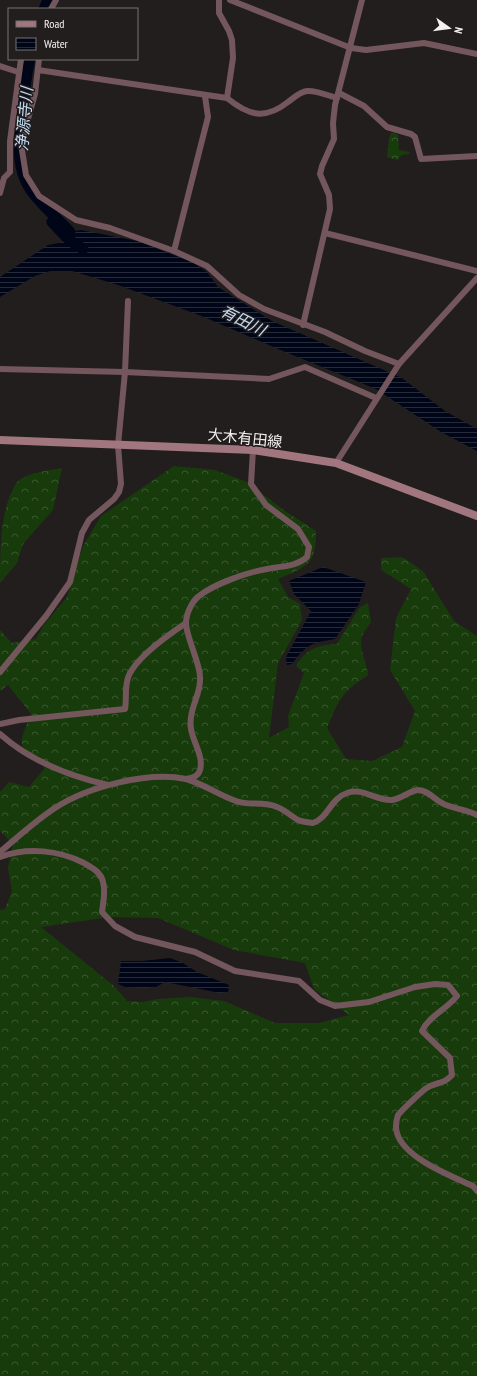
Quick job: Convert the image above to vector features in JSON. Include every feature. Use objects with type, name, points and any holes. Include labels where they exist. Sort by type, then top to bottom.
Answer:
[{"type":"main road","name":"大木有田線","points":[[0,440],[253,450],[336,463],[477,516]]},
{"type":"street","points":[[219,0],[219,13],[229,31],[232,40],[233,58],[227,98]]},
{"type":"street","points":[[230,0],[351,48],[366,50],[424,43],[477,54]]},
{"type":"street","points":[[303,324],[330,209],[329,196],[320,174],[334,139],[333,123],[338,95],[362,0]]},
{"type":"street","points":[[0,193],[4,178],[10,172],[10,141],[21,60]]},
{"type":"street","points":[[39,60],[35,94],[21,144],[26,175],[39,196],[76,220],[110,228],[174,251],[207,266],[239,296],[264,309],[325,332],[398,365]]},
{"type":"street","points":[[0,66],[18,72]]},
{"type":"street","points":[[38,70],[205,96],[227,98],[234,104],[260,115],[277,110],[298,94],[308,91],[338,95],[364,106],[386,127],[411,134],[415,137],[421,160],[477,156]]},
{"type":"street","points":[[174,251],[208,117],[205,96]]},
{"type":"street","points":[[325,233],[477,271]]},
{"type":"street","points":[[336,463],[398,365],[477,278]]},
{"type":"street","points":[[0,672],[46,616],[70,582],[82,533],[89,520],[114,499],[119,492],[121,484],[118,444],[125,372],[128,301]]},
{"type":"street","points":[[0,369],[125,372],[269,379],[305,367],[376,398]]},
{"type":"street","points":[[0,852],[56,807],[72,799],[108,786],[142,778],[184,779],[196,777],[200,773],[202,765],[191,729],[191,715],[200,688],[200,676],[186,623],[190,608],[198,596],[209,590],[266,569],[294,565],[307,557],[309,547],[303,535],[262,500],[252,484],[253,450]]},
{"type":"street","points":[[0,724],[26,719],[125,709],[129,676],[136,665],[170,634],[186,623]]},
{"type":"street","points":[[0,734],[38,760],[88,781],[108,786]]},
{"type":"street","points":[[184,779],[208,787],[235,801],[248,804],[263,803],[278,807],[299,820],[313,823],[324,816],[336,799],[348,792],[358,791],[382,799],[392,800],[418,790],[427,793],[443,804],[477,815]]},
{"type":"street","points":[[0,857],[7,854],[49,852],[69,856],[94,869],[103,881],[104,899],[102,912],[115,926],[135,937],[195,952],[235,971],[299,981],[320,1000],[334,1006],[369,1002],[415,987],[435,984],[448,986],[457,996],[426,1023],[422,1031],[450,1058],[452,1075],[446,1082],[435,1084],[425,1089],[398,1114],[396,1132],[399,1139],[413,1154],[435,1168],[473,1186],[477,1190]]},
{"type":"green space","points":[[391,133],[398,135],[399,150],[410,152],[409,154],[402,155],[397,160],[387,157]]},
{"type":"green space","points":[[174,466],[215,470],[247,482],[285,511],[316,531],[316,543],[312,558],[303,567],[278,579],[288,597],[300,604],[302,620],[278,663],[269,738],[289,727],[288,716],[304,673],[296,666],[300,660],[313,649],[324,645],[337,644],[360,607],[368,603],[371,622],[363,634],[361,645],[368,675],[346,692],[342,697],[327,728],[346,759],[372,761],[402,747],[415,711],[390,670],[396,618],[411,589],[381,570],[381,558],[402,557],[423,571],[454,621],[477,636],[477,1376],[0,1376],[0,910],[5,909],[12,891],[8,868],[13,844],[0,831],[0,792],[9,782],[29,787],[45,768],[29,754],[22,745],[23,733],[31,714],[8,685],[0,691],[0,630],[12,643],[36,639],[43,626],[67,597],[83,546],[101,516]],"holes":[[[109,917],[158,918],[234,950],[305,963],[314,989],[349,1015],[319,1023],[275,1023],[224,1001],[190,997],[158,999],[143,1002],[127,1001],[114,986],[41,927]]]},
{"type":"green space","points":[[62,468],[53,510],[23,544],[17,563],[0,583],[2,530],[11,492],[17,482],[26,476],[38,472]]},
{"type":"water","name":"有田川","points":[[81,230],[137,241],[192,262],[207,272],[218,287],[272,321],[402,378],[445,411],[477,429],[477,451],[441,432],[376,389],[204,317],[118,285],[72,271],[50,271],[35,276],[0,297],[0,277],[48,245],[70,241],[72,237],[70,232]]},
{"type":"water","points":[[323,567],[366,582],[359,604],[335,639],[315,643],[306,648],[292,664],[287,665],[286,657],[311,611],[294,594],[289,581]]},
{"type":"water","points":[[170,958],[183,963],[197,972],[229,985],[228,992],[220,993],[165,982],[156,987],[143,988],[125,987],[118,984],[121,961],[142,961]]},
{"type":"waterway","name":"浄源寺川","points":[[44,8],[48,0]]},
{"type":"waterway","name":"浄源寺川","points":[[30,60],[19,148],[21,169],[34,195],[70,232],[52,222],[69,240],[83,249]]}]
